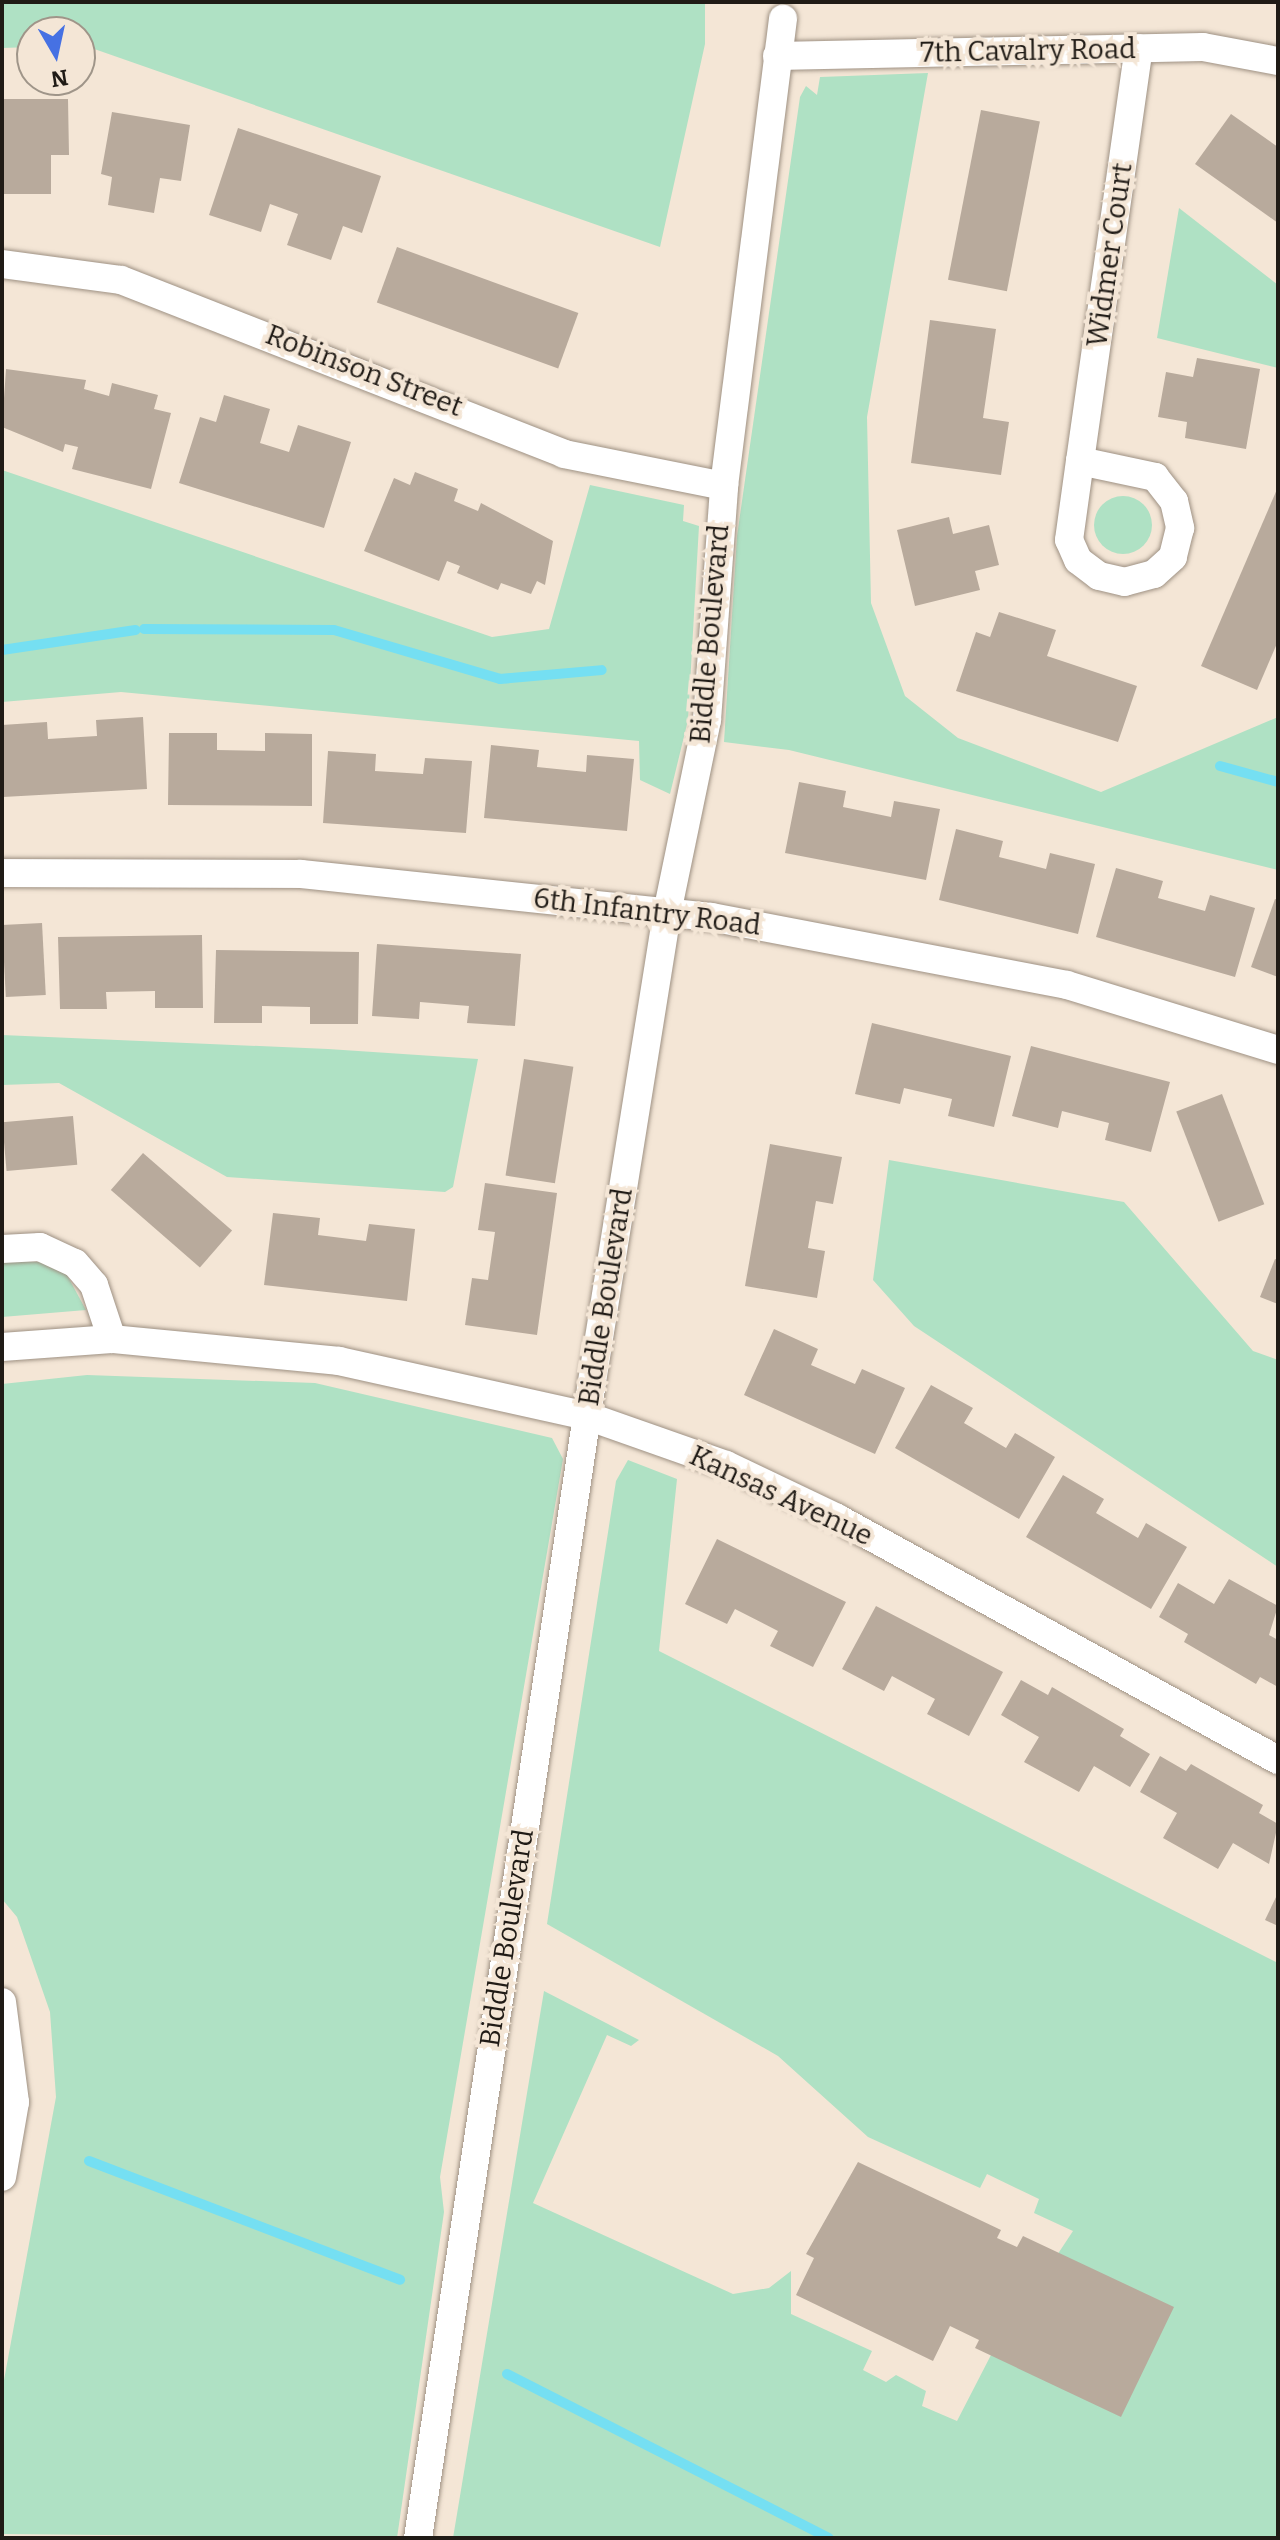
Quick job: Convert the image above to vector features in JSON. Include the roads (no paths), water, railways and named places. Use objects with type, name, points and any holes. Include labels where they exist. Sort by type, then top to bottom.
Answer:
[{"type":"street","name":"Biddle Boulevard","points":[[418,2538],[587,1416],[667,913],[707,720],[724,486],[783,19]]},
{"type":"street","name":"7th Cavalry Road","points":[[777,56],[1203,47],[1278,61]]},
{"type":"street","name":"Widmer Court","points":[[1080,461],[1155,477],[1174,501],[1180,528],[1173,557],[1154,574],[1125,582],[1099,576],[1078,560],[1069,540],[1080,461],[1139,48]]},
{"type":"street","name":"Robinson Street","points":[[2,264],[121,280],[564,454],[626,472],[724,486]]},
{"type":"street","name":"6th Infantry Road","points":[[2,873],[301,874],[667,913],[885,945],[1067,985],[1278,1050]]},
{"type":"street","points":[[2,1249],[40,1247],[75,1263],[94,1285],[112,1339]]},
{"type":"street","name":"Kansas Avenue","points":[[2,1347],[112,1339],[339,1361],[587,1416],[726,1465],[837,1518],[1278,1760]]},
{"type":"street","points":[[2,2002],[15,2102],[2,2177]]},
{"type":"waterway","points":[[144,629],[334,630],[500,679],[602,670]]},
{"type":"waterway","points":[[2,650],[136,630]]},
{"type":"waterway","points":[[1220,766],[1278,782]]},
{"type":"waterway","points":[[89,2161],[400,2280]]},
{"type":"waterway","points":[[507,2374],[829,2538]]}]
